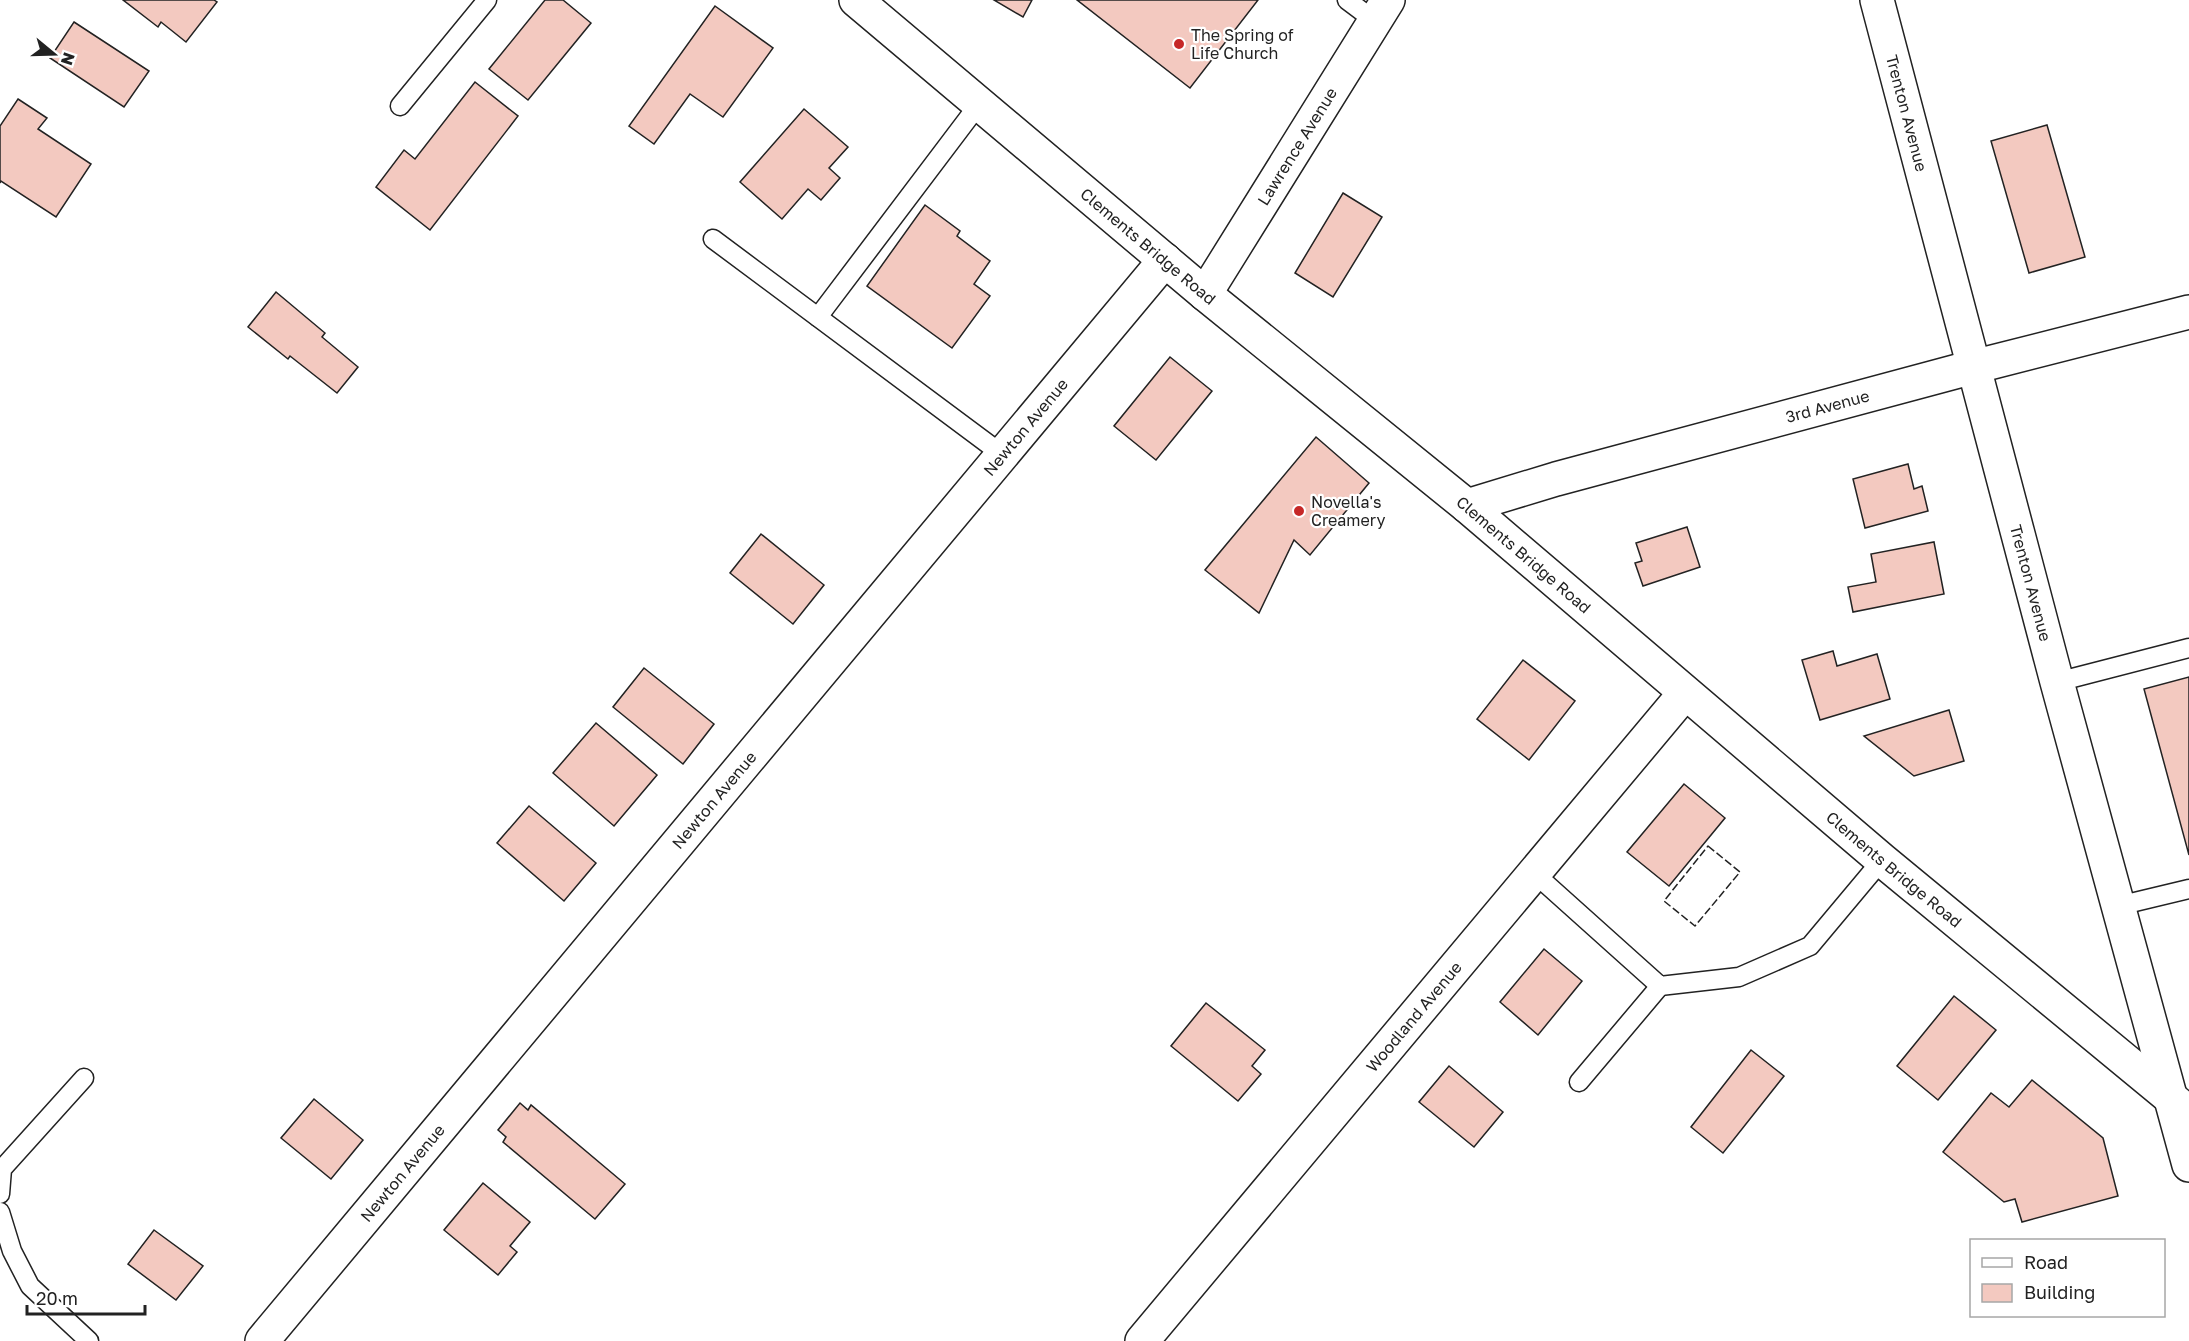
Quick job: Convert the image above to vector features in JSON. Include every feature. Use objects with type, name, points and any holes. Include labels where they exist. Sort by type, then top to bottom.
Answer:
[{"type":"street","name":"Clements Bridge Road","points":[[856,0],[1205,294],[1467,506],[1882,860],[2180,1105]]},
{"type":"street","name":"Trenton Avenue","points":[[1876,0],[2118,906],[2180,1105],[2189,1165]]},
{"type":"street","name":"Lawrence Avenue","points":[[1205,294],[1382,10]]},
{"type":"street","name":"Newton Avenue","points":[[262,1341],[1166,260]]},
{"type":"street","name":"3rd Avenue","points":[[1467,506],[1556,479],[1973,367],[2189,312]]},
{"type":"street","name":"Woodland Avenue","points":[[1142,1341],[1685,693]]},
{"type":"lane","points":[[400,105],[487,0]]},
{"type":"lane","points":[[1347,0],[1382,10]]},
{"type":"lane","points":[[818,317],[979,104]]},
{"type":"lane","points":[[713,239],[1003,454]]},
{"type":"lane","points":[[2057,682],[2189,648]]},
{"type":"lane","points":[[1579,1082],[1660,986],[1739,977],[1810,946],[1882,860]]},
{"type":"lane","points":[[1534,873],[1660,986]]},
{"type":"lane","points":[[2118,906],[2189,889]]},
{"type":"lane","points":[[0,1194],[2,1169],[84,1078]]},
{"type":"lane","points":[[0,1212],[12,1251],[30,1286],[89,1341]]},
{"type":"building","points":[[123,0],[214,0],[217,2],[186,42],[161,22],[158,27]]},
{"type":"building","points":[[545,0],[563,0],[591,23],[528,100],[489,69]]},
{"type":"building","points":[[994,0],[1032,0],[1023,17]]},
{"type":"building","name":"The Spring of Life Church","points":[[1077,0],[1258,0],[1190,88]]},
{"type":"building","points":[[715,6],[773,48],[723,117],[690,94],[654,144],[629,126]]},
{"type":"building","points":[[74,22],[149,71],[124,107],[50,58]]},
{"type":"building","points":[[475,82],[518,116],[430,230],[376,187],[404,150],[415,159]]},
{"type":"building","points":[[18,99],[47,118],[38,129],[91,164],[56,217],[1,181],[0,183],[0,126]]},
{"type":"building","points":[[804,109],[848,147],[829,168],[840,178],[821,200],[808,189],[782,219],[740,182]]},
{"type":"building","points":[[2047,125],[2085,257],[2029,273],[1991,141]]},
{"type":"building","points":[[1343,193],[1382,217],[1333,297],[1295,273]]},
{"type":"building","points":[[925,205],[960,231],[957,236],[990,261],[974,284],[990,296],[952,348],[867,286]]},
{"type":"building","points":[[276,292],[325,333],[322,337],[358,367],[337,393],[290,356],[288,359],[248,327]]},
{"type":"building","points":[[1170,357],[1212,391],[1156,460],[1114,426]]},
{"type":"building","name":"Novella's Creamery","points":[[1316,437],[1369,483],[1310,555],[1294,540],[1259,613],[1205,570]]},
{"type":"building","points":[[1908,464],[1914,489],[1922,486],[1928,511],[1865,528],[1853,479]]},
{"type":"building","points":[[1687,527],[1700,567],[1643,586],[1635,563],[1642,561],[1636,543]]},
{"type":"building","points":[[761,534],[824,585],[793,624],[730,573]]},
{"type":"building","points":[[1934,542],[1944,594],[1853,612],[1848,587],[1876,582],[1871,554]]},
{"type":"building","points":[[1833,651],[1837,666],[1877,654],[1890,699],[1820,720],[1802,660]]},
{"type":"building","points":[[1523,660],[1575,701],[1529,760],[1477,719]]},
{"type":"building","points":[[644,668],[714,724],[683,764],[613,707]]},
{"type":"building","points":[[2189,677],[2189,855],[2144,689]]},
{"type":"building","points":[[1949,710],[1964,761],[1914,776],[1864,736]]},
{"type":"building","points":[[596,723],[657,775],[614,826],[553,773]]},
{"type":"building","points":[[1684,784],[1725,818],[1669,886],[1627,852]]},
{"type":"building","points":[[529,806],[596,863],[564,901],[497,843]]},
{"type":"building","points":[[1544,949],[1582,981],[1538,1035],[1500,1002]]},
{"type":"building","points":[[1954,996],[1996,1030],[1938,1100],[1897,1066]]},
{"type":"building","points":[[1206,1003],[1265,1050],[1252,1066],[1261,1074],[1238,1101],[1171,1046]]},
{"type":"building","points":[[1751,1050],[1784,1076],[1723,1153],[1691,1127]]},
{"type":"building","points":[[1449,1066],[1503,1112],[1474,1147],[1419,1102]]},
{"type":"building","points":[[2032,1080],[2103,1138],[2118,1196],[2022,1222],[2015,1199],[2004,1202],[1943,1152],[1991,1093],[2009,1107]]},
{"type":"building","points":[[314,1099],[363,1140],[331,1179],[281,1138]]},
{"type":"building","points":[[520,1103],[528,1110],[531,1105],[625,1184],[595,1219],[503,1142],[506,1137],[498,1130]]},
{"type":"building","points":[[483,1183],[530,1222],[510,1246],[517,1252],[498,1275],[444,1230]]},
{"type":"building","points":[[154,1230],[203,1266],[176,1300],[128,1264]]},
{"type":"fence","points":[[1708,846],[1740,872],[1695,926],[1664,901],[1708,846]]},
{"type":"place","name":"The Spring of Life Church","points":[[1179,44]]},
{"type":"place","name":"Novella's Creamery","points":[[1299,511]]}]
